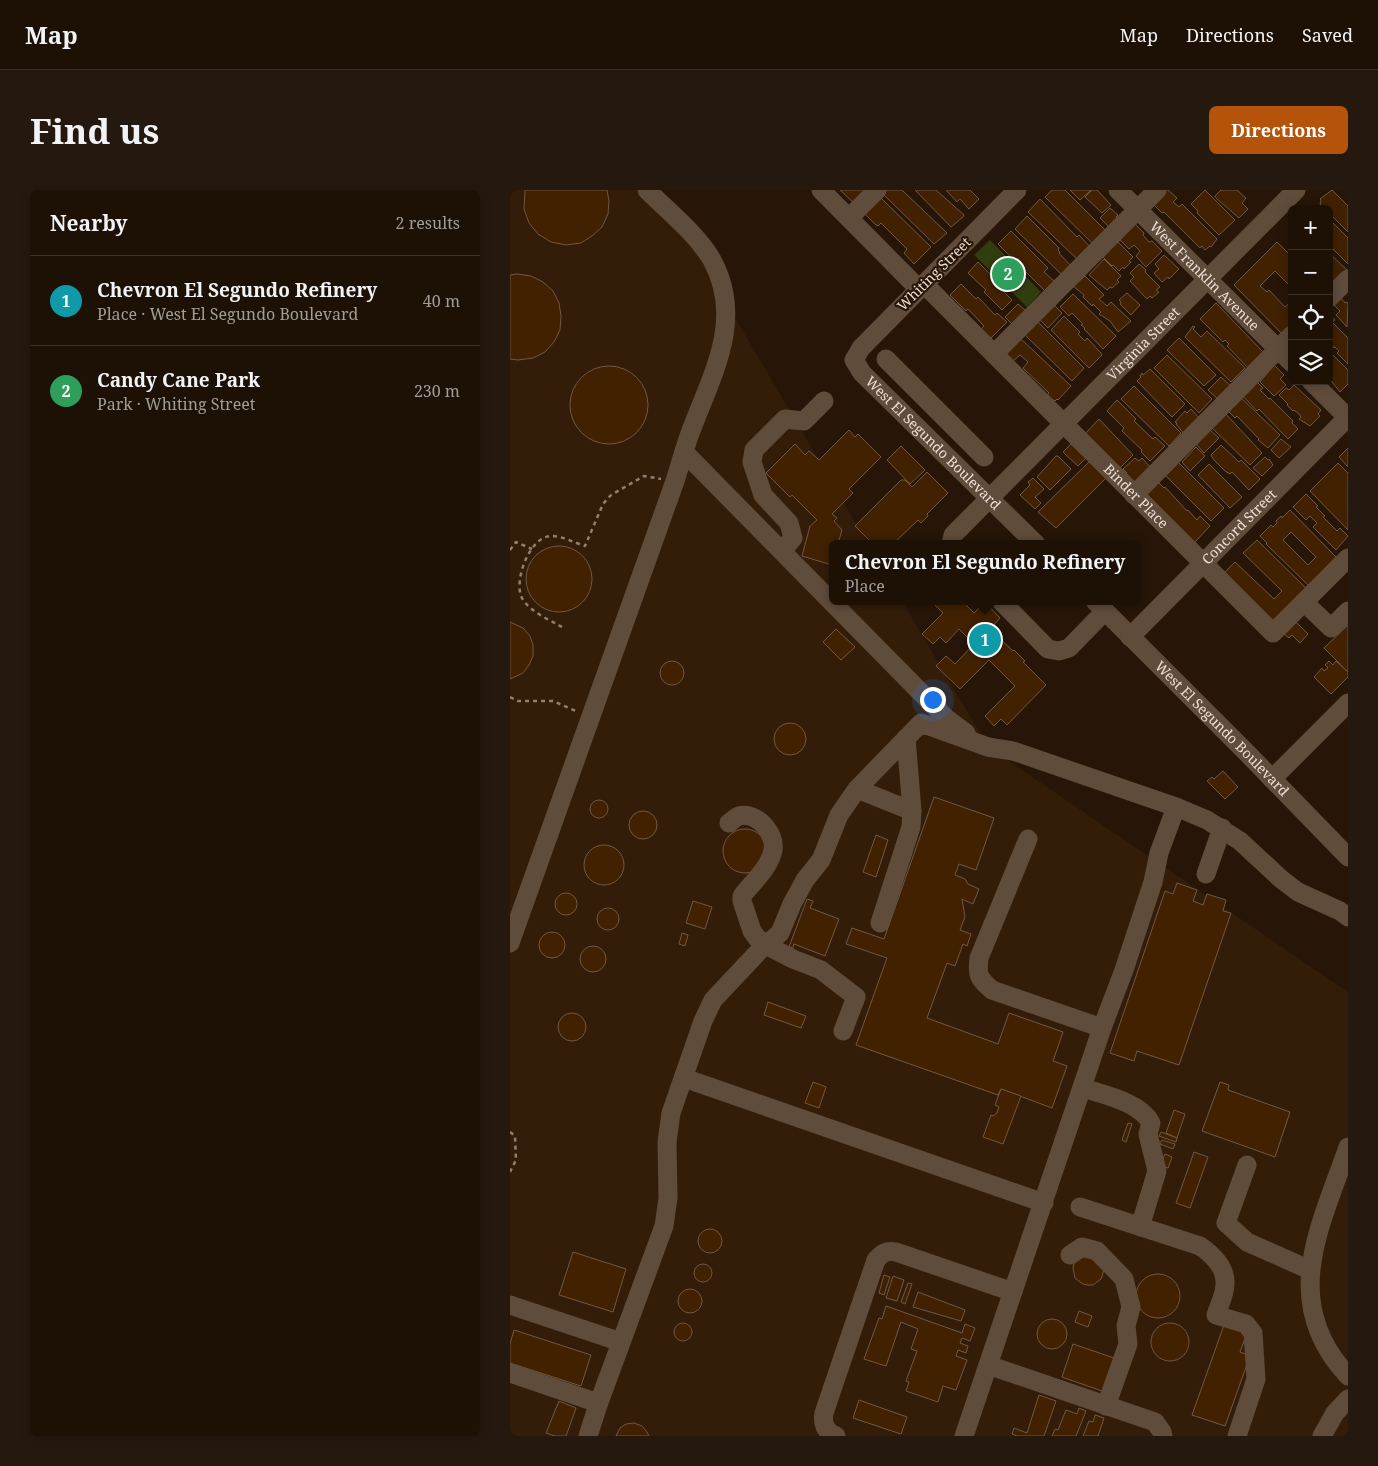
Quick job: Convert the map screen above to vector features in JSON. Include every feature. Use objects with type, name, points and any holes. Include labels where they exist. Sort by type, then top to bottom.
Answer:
[{"type":"street","points":[[510,943],[684,452],[716,367],[724,339],[726,298],[720,278],[711,259],[694,236],[648,190]]},
{"type":"street","name":"Binder Place","points":[[821,190],[921,287],[994,354],[1273,633],[1348,558]]},
{"type":"street","points":[[849,218],[877,190]]},
{"type":"street","name":"Whiting Street","points":[[854,360],[861,348],[1017,190]]},
{"type":"street","name":"West Franklin Avenue","points":[[1118,190],[1288,358]]},
{"type":"street","points":[[994,354],[1156,190]]},
{"type":"street","name":"Virginia Street","points":[[952,540],[953,535],[1296,190]]},
{"type":"street","points":[[1332,295],[1348,279]]},
{"type":"street","points":[[1134,494],[1288,339]]},
{"type":"street","points":[[886,359],[984,457]]},
{"type":"street","name":"West El Segundo Boulevard","points":[[854,360],[862,373],[1032,540]]},
{"type":"street","points":[[1315,385],[1348,418]]},
{"type":"street","points":[[782,551],[793,538],[789,523],[763,496],[752,462],[754,450],[785,419],[804,421],[824,401]]},
{"type":"street","name":"Concord Street","points":[[1130,637],[1348,418]]},
{"type":"street","points":[[684,452],[829,599]]},
{"type":"street","points":[[1304,602],[1331,628],[1348,611]]},
{"type":"street","points":[[835,605],[946,718],[967,735],[988,747]]},
{"type":"street","points":[[1005,605],[1048,649],[1059,651],[1069,648],[1100,606]]},
{"type":"street","name":"West El Segundo Boulevard","points":[[1100,606],[1346,852]]},
{"type":"street","points":[[1272,779],[1348,703]]},
{"type":"street","points":[[588,1436],[598,1402],[664,1226],[668,1198],[667,1142],[671,1113],[712,1000],[780,933],[792,904],[821,860],[839,815],[857,789],[921,723],[988,747],[1013,751],[1176,807],[1222,828],[1240,841],[1298,892],[1340,911],[1348,917]]},
{"type":"street","points":[[880,924],[910,827],[912,811],[906,738]]},
{"type":"street","points":[[857,789],[912,811]]},
{"type":"street","points":[[964,1436],[1102,1028],[1124,970],[1176,807]]},
{"type":"street","points":[[729,823],[738,816],[747,816],[757,820],[770,833],[774,842],[773,852],[767,864],[742,896],[752,931],[766,945],[793,959],[821,970],[856,997],[843,1031]]},
{"type":"street","points":[[1206,874],[1222,828]]},
{"type":"street","points":[[1028,839],[979,958],[978,972],[980,980],[992,990],[1102,1028]]},
{"type":"street","points":[[684,1078],[1044,1203]]},
{"type":"street","points":[[1083,1088],[1137,1107],[1148,1116],[1151,1123],[1148,1134],[1157,1171],[1140,1227]]},
{"type":"street","points":[[1348,1147],[1314,1246],[1310,1270],[1311,1303],[1317,1328],[1336,1363],[1348,1376]]},
{"type":"street","points":[[1247,1165],[1226,1223],[1247,1242],[1310,1270]]},
{"type":"street","points":[[1080,1208],[1200,1246],[1212,1254],[1222,1268],[1226,1285],[1216,1315],[1246,1324],[1253,1333],[1256,1379],[1237,1436]]},
{"type":"street","points":[[1070,1255],[1082,1248],[1097,1251],[1124,1279],[1132,1307],[1126,1326],[1128,1344],[1106,1406]]},
{"type":"street","points":[[836,1436],[827,1430],[824,1413],[876,1260],[880,1255],[890,1251],[896,1252],[1013,1292]]},
{"type":"street","points":[[510,1306],[621,1342]]},
{"type":"street","points":[[988,1365],[1155,1422],[1165,1435]]},
{"type":"street","points":[[510,1373],[598,1402]]},
{"type":"street","points":[[1322,1436],[1335,1413],[1348,1399]]},
{"type":"path","points":[[562,627],[530,609],[521,596],[520,577],[524,562],[532,549],[541,538],[552,536],[585,546],[603,504],[611,495],[644,476],[675,481]]},
{"type":"path","points":[[510,550],[516,542],[532,549]]},
{"type":"path","points":[[510,697],[518,700],[553,701],[591,717]]},
{"type":"path","points":[[510,1132],[514,1136],[516,1160],[510,1172]]},
{"type":"shaded area","points":[[510,190],[660,190],[866,540],[829,540],[829,605],[904,605],[988,747],[1348,992],[1348,1436],[510,1436]]},
{"type":"green space","points":[[990,240],[1041,292],[1027,307],[974,255]]},
{"type":"building","points":[[525,190],[607,190],[609,201],[608,214],[602,227],[581,243],[566,245],[551,242],[538,234],[529,223],[524,209]]},
{"type":"building","points":[[840,190],[868,190],[855,204]]},
{"type":"building","points":[[887,190],[902,190],[947,233],[934,244],[883,194]]},
{"type":"building","points":[[915,190],[936,190],[964,215],[963,217],[951,227]]},
{"type":"building","points":[[946,190],[970,190],[979,199],[969,209],[960,199],[957,202]]},
{"type":"building","points":[[1052,190],[1065,190],[1105,230],[1092,243],[1045,197]]},
{"type":"building","points":[[1070,190],[1091,190],[1080,200]]},
{"type":"building","points":[[1092,190],[1097,190],[1111,205],[1102,213],[1085,197]]},
{"type":"building","points":[[1165,190],[1168,190],[1177,198],[1173,202],[1179,207],[1182,204],[1217,239],[1211,247],[1205,250],[1202,246],[1200,248],[1164,212],[1162,213],[1152,203]]},
{"type":"building","points":[[1205,190],[1235,220],[1219,235],[1197,213],[1198,211],[1191,204]]},
{"type":"building","points":[[1221,190],[1237,190],[1246,198],[1242,203],[1248,209],[1239,218],[1216,198],[1215,196]]},
{"type":"building","points":[[1332,190],[1348,206],[1348,232],[1333,217],[1333,205],[1321,205],[1320,199]]},
{"type":"building","points":[[881,198],[931,247],[914,264],[904,253],[907,249],[881,223],[878,226],[876,225],[865,214]]},
{"type":"building","points":[[1040,199],[1077,237],[1079,235],[1091,248],[1078,260],[1028,212]]},
{"type":"building","points":[[1110,208],[1118,215],[1116,217],[1120,221],[1109,227],[1100,218]]},
{"type":"building","points":[[1027,216],[1059,248],[1059,253],[1071,266],[1062,275],[1015,229]]},
{"type":"building","points":[[1134,223],[1144,233],[1143,235],[1149,242],[1152,241],[1162,251],[1146,267],[1136,256],[1140,251],[1134,245],[1129,249],[1118,238]]},
{"type":"building","points":[[1333,223],[1348,238],[1348,264],[1333,249]]},
{"type":"building","points":[[1011,231],[1048,268],[1044,272],[1055,282],[1046,292],[998,244]]},
{"type":"building","points":[[1116,240],[1133,257],[1124,269],[1123,267],[1119,271],[1102,256]]},
{"type":"building","points":[[1277,242],[1288,253],[1288,284],[1275,271],[1260,286],[1267,292],[1269,290],[1285,307],[1288,304],[1288,331],[1283,335],[1234,285]]},
{"type":"building","points":[[1164,255],[1179,269],[1169,279],[1168,277],[1162,282],[1154,273],[1159,269],[1155,264]]},
{"type":"building","points":[[1333,257],[1348,271],[1336,285],[1333,282]]},
{"type":"building","points":[[1104,259],[1121,276],[1117,280],[1119,282],[1107,290],[1089,275]]},
{"type":"building","points":[[978,262],[1012,300],[1002,310],[984,292],[986,290],[968,273]]},
{"type":"building","points":[[1139,264],[1160,287],[1156,290],[1159,292],[1152,298],[1150,296],[1147,299],[1130,281],[1134,277],[1130,273]]},
{"type":"building","points":[[510,275],[531,276],[543,282],[553,291],[559,303],[561,316],[560,330],[554,342],[545,352],[533,358],[518,360],[510,359]]},
{"type":"building","points":[[1085,276],[1104,295],[1099,299],[1107,306],[1111,302],[1131,321],[1118,332],[1110,321],[1099,314],[1101,312],[1093,304],[1092,306],[1083,297],[1084,295],[1073,286]]},
{"type":"building","points":[[961,284],[976,299],[978,297],[995,315],[997,313],[1007,322],[989,340],[980,330],[984,326],[968,309],[966,311],[950,295]]},
{"type":"building","points":[[1127,293],[1140,305],[1131,315],[1120,304],[1119,300]]},
{"type":"building","points":[[1073,294],[1116,336],[1103,349],[1072,313],[1069,316],[1060,307]]},
{"type":"building","points":[[1341,298],[1345,303],[1348,303],[1347,327],[1336,315],[1340,311],[1334,305]]},
{"type":"building","points":[[1216,303],[1265,354],[1249,369],[1227,346],[1229,344],[1225,340],[1223,342],[1200,319]]},
{"type":"building","points":[[1018,304],[1027,312],[1014,326],[1005,317]]},
{"type":"building","points":[[1053,304],[1062,313],[1048,328],[1038,318]]},
{"type":"building","points":[[1064,316],[1080,332],[1078,334],[1085,341],[1087,338],[1102,355],[1089,368],[1051,330]]},
{"type":"building","points":[[1038,322],[1084,368],[1072,381],[1025,335]]},
{"type":"building","points":[[1333,323],[1348,338],[1348,364],[1337,353],[1339,351],[1334,348]]},
{"type":"building","points":[[1193,326],[1195,327],[1193,329],[1201,337],[1207,331],[1245,368],[1231,382],[1185,337]]},
{"type":"building","points":[[1020,338],[1071,386],[1058,400],[1052,399],[1049,402],[1045,398],[1049,393],[1023,368],[1028,362],[1020,355],[1013,361],[1005,353]]},
{"type":"building","points":[[1179,338],[1216,375],[1204,386],[1167,350]]},
{"type":"building","points":[[1167,355],[1212,399],[1199,413],[1154,368]]},
{"type":"building","points":[[1333,355],[1348,370],[1348,384],[1340,392],[1333,383]]},
{"type":"building","points":[[1274,365],[1284,375],[1280,379],[1286,385],[1274,396],[1260,382]]},
{"type":"building","points":[[609,366],[624,369],[636,378],[645,390],[648,405],[645,420],[636,432],[624,441],[609,444],[594,441],[582,432],[573,420],[570,405],[573,390],[582,378],[594,369]]},
{"type":"building","points":[[1150,369],[1185,404],[1172,417],[1137,381],[1142,373],[1143,375]]},
{"type":"building","points":[[1221,377],[1232,387],[1219,400],[1208,390]]},
{"type":"building","points":[[1255,380],[1263,388],[1260,390],[1293,421],[1292,423],[1298,429],[1288,439],[1259,409],[1257,411],[1241,394]]},
{"type":"building","points":[[1294,385],[1321,410],[1318,414],[1320,416],[1310,426],[1299,419],[1301,417],[1299,414],[1293,411],[1279,395],[1286,388],[1289,390]]},
{"type":"building","points":[[1134,386],[1181,433],[1169,446],[1121,399]]},
{"type":"building","points":[[1238,395],[1280,435],[1268,448],[1258,440],[1237,416],[1235,418],[1225,408]]},
{"type":"building","points":[[1117,400],[1136,419],[1134,421],[1153,439],[1155,437],[1165,446],[1150,461],[1141,452],[1142,450],[1122,431],[1124,428],[1107,411]]},
{"type":"building","points":[[1191,409],[1201,420],[1185,435],[1175,422],[1185,411],[1187,413]]},
{"type":"building","points":[[1223,411],[1262,453],[1250,465],[1209,425]]},
{"type":"building","points":[[1099,419],[1133,455],[1119,469],[1084,435]]},
{"type":"building","points":[[849,430],[855,437],[858,434],[881,457],[849,489],[853,493],[832,514],[837,518],[834,521],[842,530],[839,540],[829,540],[829,564],[802,556],[810,526],[817,520],[766,473],[795,444],[805,455],[809,451],[819,460]]},
{"type":"building","points":[[1210,430],[1219,438],[1204,453],[1196,444]]},
{"type":"building","points":[[1281,439],[1291,447],[1279,458],[1271,450]]},
{"type":"building","points":[[1071,444],[1086,458],[1078,466],[1063,452]]},
{"type":"building","points":[[1221,445],[1239,462],[1241,460],[1260,479],[1249,490],[1232,472],[1230,474],[1225,471],[1214,460],[1211,455]]},
{"type":"building","points":[[901,446],[925,470],[910,484],[887,460]]},
{"type":"building","points":[[1196,447],[1205,456],[1190,471],[1182,462]]},
{"type":"building","points":[[1348,448],[1348,467],[1339,457]]},
{"type":"building","points":[[1056,456],[1071,469],[1050,490],[1037,477]]},
{"type":"building","points":[[1265,457],[1273,465],[1262,476],[1253,468]]},
{"type":"building","points":[[1135,458],[1139,461],[1142,458],[1151,468],[1135,484],[1125,475],[1127,473],[1123,469]]},
{"type":"building","points":[[1092,459],[1108,476],[1056,528],[1038,512]]},
{"type":"building","points":[[1178,462],[1224,508],[1211,521],[1164,474]]},
{"type":"building","points":[[1338,463],[1348,473],[1348,530],[1310,491]]},
{"type":"building","points":[[1209,464],[1242,497],[1230,508],[1198,475]]},
{"type":"building","points":[[927,472],[948,493],[927,514],[928,516],[921,523],[918,520],[897,540],[869,540],[855,526],[901,480],[905,480],[912,487]]},
{"type":"building","points":[[1033,478],[1044,489],[1035,497],[1041,503],[1035,509],[1020,495],[1030,485],[1028,482]]},
{"type":"building","points":[[1156,480],[1197,520],[1200,516],[1210,526],[1194,543],[1144,492]]},
{"type":"building","points":[[1306,494],[1318,506],[1316,507],[1325,516],[1323,517],[1337,531],[1340,528],[1348,536],[1336,550],[1313,527],[1317,523],[1310,516],[1306,520],[1293,507]]},
{"type":"building","points":[[1290,510],[1336,557],[1309,586],[1260,536],[1271,525],[1273,527],[1281,516],[1282,518]],"holes":[[[1291,532],[1316,557],[1308,565],[1283,540]]]},
{"type":"building","points":[[1257,540],[1308,590],[1272,623],[1223,574],[1235,562],[1274,599],[1282,591],[1243,553]]},
{"type":"building","points":[[559,546],[572,549],[582,556],[589,566],[592,579],[589,592],[582,602],[572,609],[559,612],[546,609],[536,602],[529,592],[526,579],[529,566],[536,556],[546,549]]},
{"type":"building","points":[[935,605],[966,605],[974,613],[982,605],[988,605],[1000,618],[990,629],[1025,661],[1023,662],[1046,685],[1007,725],[1001,719],[994,726],[985,716],[1015,686],[989,660],[960,689],[936,666],[946,656],[955,664],[974,644],[959,629],[946,643],[940,637],[933,644],[922,634],[943,613]]},
{"type":"building","points":[[1294,620],[1308,634],[1300,643],[1292,635],[1289,638],[1284,634]]},
{"type":"building","points":[[510,622],[523,628],[530,636],[533,645],[533,656],[523,673],[510,679]]},
{"type":"building","points":[[1348,625],[1348,672],[1324,648]]},
{"type":"building","points":[[836,629],[855,647],[841,660],[823,642]]},
{"type":"building","points":[[672,661],[677,662],[683,668],[683,678],[677,684],[672,685],[667,684],[661,678],[660,673],[661,668],[667,662]]},
{"type":"building","points":[[1329,661],[1333,665],[1336,661],[1348,672],[1348,677],[1331,694],[1314,677],[1322,668],[1324,671],[1328,668],[1325,665]]},
{"type":"building","points":[[790,723],[802,727],[806,739],[802,751],[790,755],[778,751],[774,739],[778,727]]},
{"type":"building","points":[[1223,771],[1238,787],[1225,799],[1207,781],[1212,777],[1214,779]]},
{"type":"building","points":[[934,797],[994,818],[976,870],[959,864],[955,875],[965,879],[968,884],[979,889],[973,904],[962,899],[965,917],[960,930],[971,934],[967,946],[963,944],[955,966],[947,963],[927,1018],[998,1044],[1009,1013],[1063,1032],[1053,1061],[1067,1066],[1052,1108],[1001,1089],[998,1095],[856,1045],[887,958],[846,944],[852,928],[884,939]]},
{"type":"building","points":[[599,800],[607,805],[608,809],[603,817],[599,818],[591,813],[590,809],[595,801]]},
{"type":"building","points":[[643,811],[653,815],[657,825],[653,835],[643,839],[633,835],[629,825],[633,815]]},
{"type":"building","points":[[741,829],[749,829],[761,835],[767,851],[761,867],[749,873],[741,873],[729,867],[723,855],[723,847],[729,835]]},
{"type":"building","points":[[876,835],[888,840],[876,877],[863,872]]},
{"type":"building","points":[[608,845],[615,848],[621,854],[624,865],[623,873],[615,882],[608,885],[600,885],[593,882],[585,873],[584,861],[587,854],[596,846]]},
{"type":"building","points":[[1177,883],[1197,890],[1193,901],[1203,905],[1207,894],[1226,900],[1223,911],[1231,913],[1179,1065],[1137,1051],[1134,1061],[1110,1053],[1165,891],[1173,894]]},
{"type":"building","points":[[566,893],[576,900],[577,904],[570,914],[566,915],[556,908],[555,904],[562,894]]},
{"type":"building","points":[[807,899],[813,901],[810,908],[839,919],[825,956],[794,944],[793,948],[789,947]]},
{"type":"building","points":[[693,901],[712,907],[705,929],[686,923]]},
{"type":"building","points":[[608,908],[618,915],[619,919],[612,929],[608,930],[598,923],[597,919],[604,909]]},
{"type":"building","points":[[552,932],[561,936],[565,945],[561,954],[552,958],[543,954],[539,945],[543,936]]},
{"type":"building","points":[[682,933],[688,935],[685,946],[679,944]]},
{"type":"building","points":[[593,946],[602,950],[606,959],[602,968],[593,972],[584,968],[580,959],[584,950]]},
{"type":"building","points":[[768,1002],[806,1016],[801,1028],[764,1015]]},
{"type":"building","points":[[572,1013],[582,1017],[586,1027],[582,1037],[572,1041],[562,1037],[558,1027],[562,1017]]},
{"type":"building","points":[[813,1082],[826,1087],[819,1108],[805,1103]]},
{"type":"building","points":[[1220,1082],[1229,1085],[1228,1090],[1290,1112],[1275,1157],[1202,1131]]},
{"type":"building","points":[[1001,1089],[1021,1096],[1003,1144],[983,1137],[991,1115],[993,1116],[997,1113],[999,1107],[995,1105]]},
{"type":"building","points":[[1174,1110],[1185,1114],[1177,1138],[1166,1133]]},
{"type":"building","points":[[1128,1123],[1132,1124],[1126,1142],[1122,1140]]},
{"type":"building","points":[[1161,1132],[1177,1138],[1176,1142],[1159,1136]]},
{"type":"building","points":[[1162,1140],[1175,1144],[1173,1149],[1160,1144]]},
{"type":"building","points":[[1194,1152],[1208,1157],[1190,1208],[1176,1203]]},
{"type":"building","points":[[1165,1154],[1172,1157],[1168,1168],[1160,1166]]},
{"type":"building","points":[[710,1229],[715,1230],[721,1236],[721,1246],[715,1252],[710,1253],[705,1252],[699,1246],[698,1241],[699,1236],[705,1230]]},
{"type":"building","points":[[573,1252],[626,1269],[613,1312],[559,1295]]},
{"type":"building","points":[[1087,1254],[1104,1270],[1101,1279],[1093,1285],[1083,1284],[1075,1278],[1073,1268],[1074,1263]]},
{"type":"building","points":[[703,1264],[711,1269],[712,1273],[707,1281],[703,1282],[695,1277],[694,1273],[699,1265]]},
{"type":"building","points":[[1162,1274],[1174,1280],[1179,1287],[1179,1305],[1174,1312],[1167,1317],[1154,1318],[1146,1315],[1139,1308],[1136,1292],[1139,1284],[1146,1277]]},
{"type":"building","points":[[884,1275],[890,1277],[884,1295],[879,1293]]},
{"type":"building","points":[[893,1276],[904,1280],[897,1301],[886,1298]]},
{"type":"building","points":[[908,1283],[912,1284],[905,1304],[901,1302]]},
{"type":"building","points":[[690,1289],[698,1293],[702,1301],[698,1309],[690,1313],[682,1309],[678,1301],[682,1293]]},
{"type":"building","points":[[918,1292],[965,1310],[961,1321],[913,1307]]},
{"type":"building","points":[[886,1306],[962,1333],[965,1324],[975,1328],[970,1341],[962,1338],[960,1343],[968,1346],[966,1353],[958,1350],[956,1356],[967,1360],[956,1390],[943,1386],[938,1402],[906,1391],[909,1382],[906,1381],[917,1351],[911,1349],[918,1329],[901,1322],[886,1366],[864,1359],[879,1318],[882,1319]]},
{"type":"building","points":[[1079,1311],[1092,1316],[1088,1327],[1075,1322]]},
{"type":"building","points":[[1052,1319],[1063,1323],[1067,1334],[1063,1345],[1052,1349],[1041,1345],[1037,1334],[1041,1323]]},
{"type":"building","points":[[679,1323],[687,1323],[692,1328],[690,1339],[679,1341],[674,1336],[674,1328]]},
{"type":"building","points":[[1170,1323],[1183,1329],[1189,1342],[1183,1355],[1170,1361],[1157,1355],[1151,1342],[1157,1329]]},
{"type":"building","points":[[1224,1325],[1247,1333],[1240,1352],[1250,1356],[1225,1426],[1192,1415]]},
{"type":"building","points":[[514,1330],[591,1355],[581,1386],[510,1363],[510,1344]]},
{"type":"building","points":[[1073,1344],[1117,1359],[1105,1392],[1062,1377]]},
{"type":"building","points":[[1039,1395],[1056,1401],[1044,1436],[1017,1436],[1012,1434],[1014,1428],[1027,1433]]},
{"type":"building","points":[[859,1400],[907,1417],[901,1434],[853,1418]]},
{"type":"building","points":[[559,1401],[576,1408],[566,1436],[555,1436],[546,1433]]},
{"type":"building","points":[[1079,1408],[1086,1411],[1076,1436],[1052,1436],[1055,1429],[1058,1430],[1066,1410],[1077,1414]]},
{"type":"building","points":[[1095,1415],[1104,1418],[1098,1436],[1083,1436],[1089,1421],[1093,1422]]},
{"type":"building","points":[[634,1423],[642,1426],[649,1436],[616,1436],[620,1428],[626,1424]]},
{"type":"place","name":"Candy Cane Park","points":[[1008,274]]},
{"type":"place","name":"Chevron El Segundo Refinery","points":[[985,640]]}]
